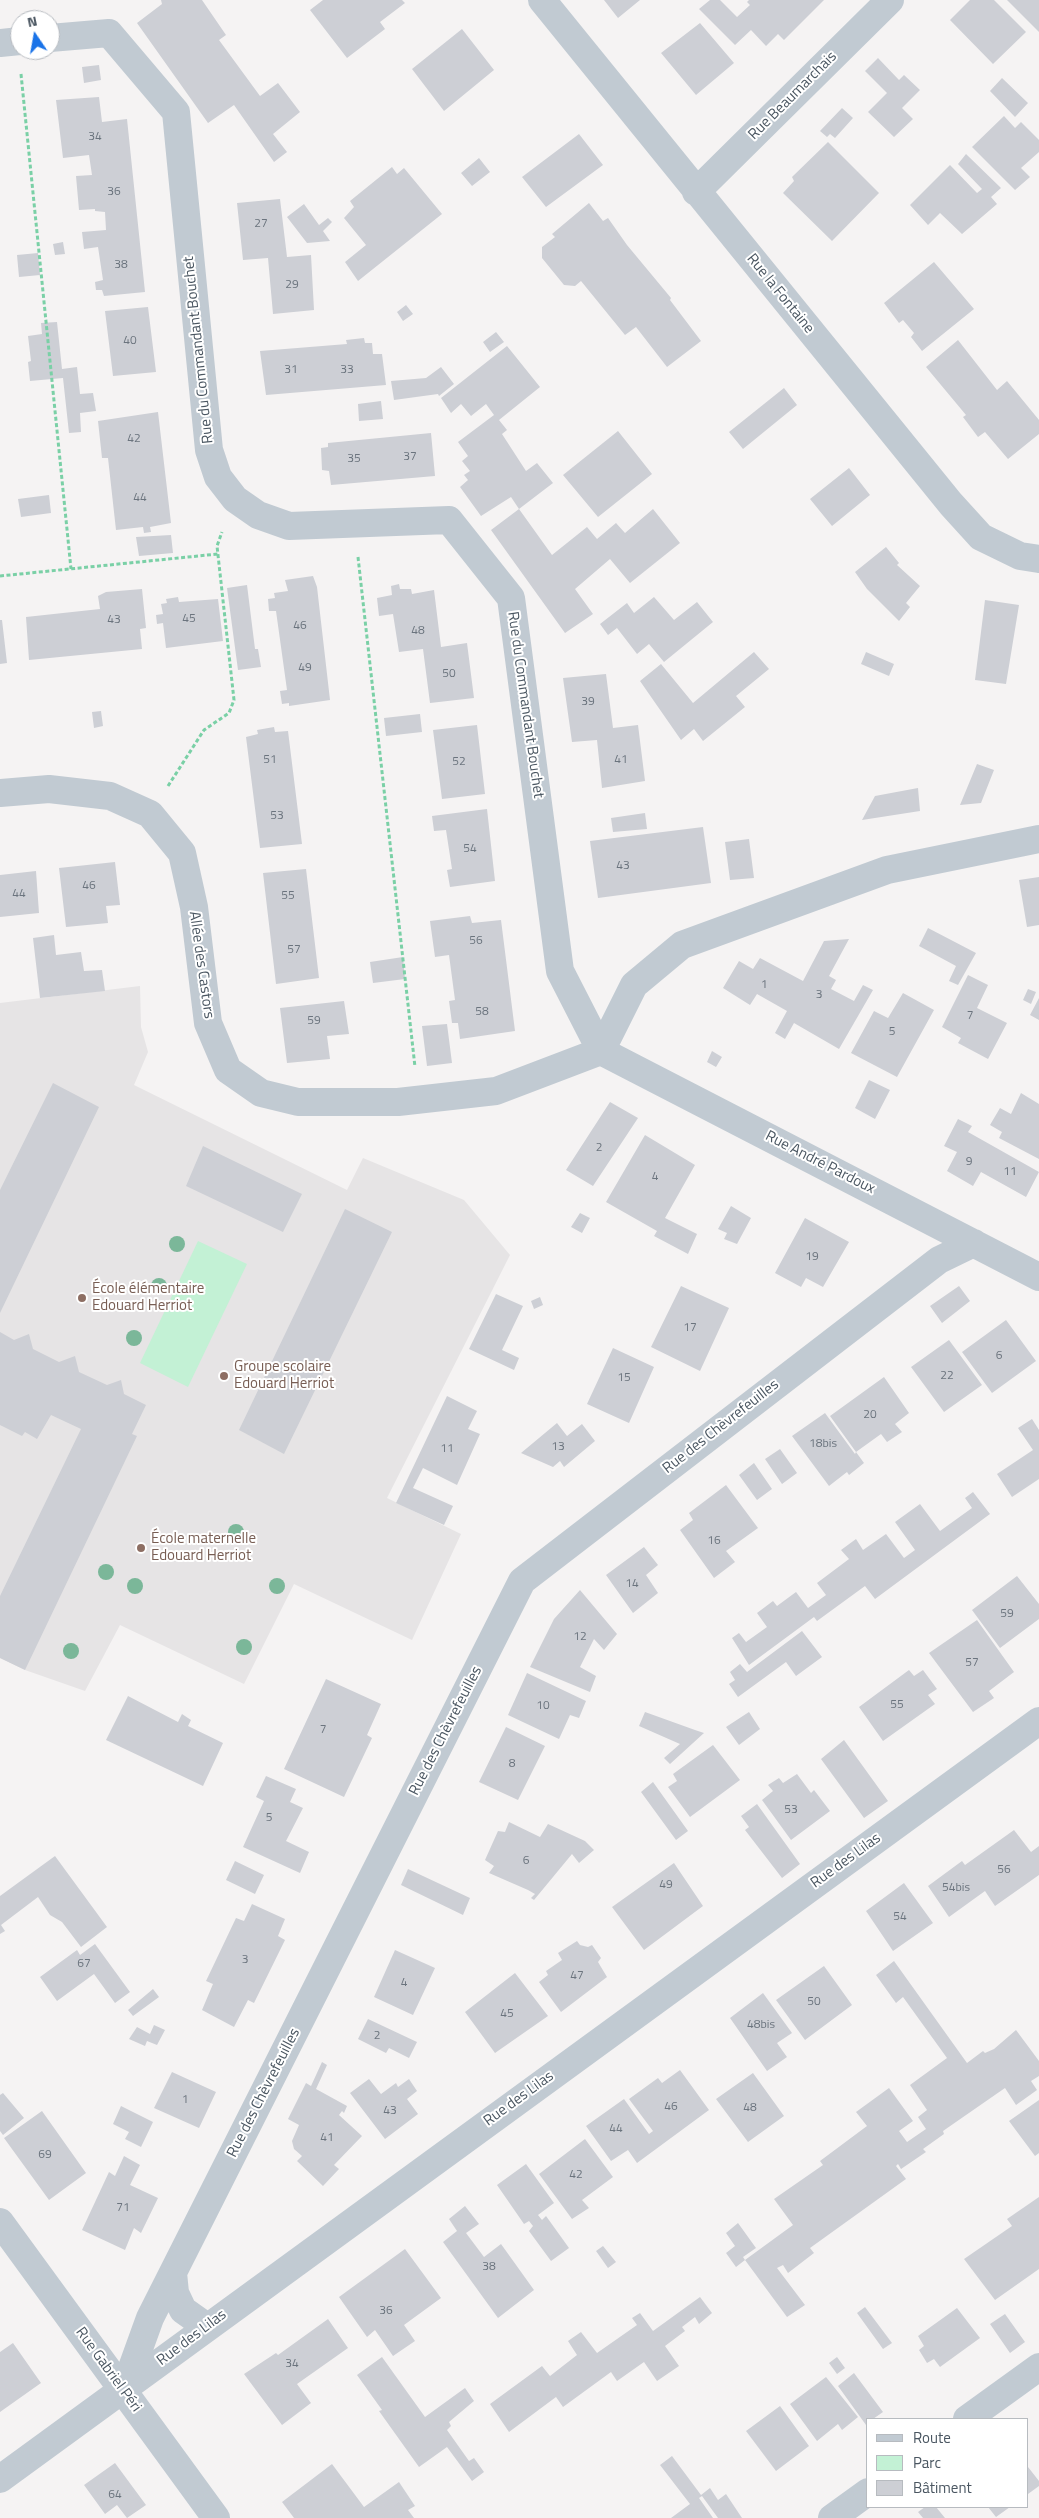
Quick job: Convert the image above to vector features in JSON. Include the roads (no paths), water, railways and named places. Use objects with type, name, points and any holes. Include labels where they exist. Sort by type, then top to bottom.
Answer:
[{"type":"street","name":"Rue la Fontaine","points":[[542,0],[696,192],[980,537],[1020,556],[1039,559]]},
{"type":"street","name":"Rue Beaumarchais","points":[[696,192],[890,0]]},
{"type":"street","name":"Rue du Commandant Bouchet","points":[[60,37],[109,33],[176,112],[209,450],[218,476],[235,499],[258,515],[289,526],[449,520],[511,598],[560,971],[601,1051]]},
{"type":"street","name":"Allée des Castors","points":[[0,793],[49,789],[110,796],[150,814],[182,853],[194,907],[208,1022],[228,1070],[261,1093],[298,1102],[419,1100],[496,1091],[601,1051]]},
{"type":"street","points":[[601,1051],[634,985],[682,945],[887,870],[1039,839]]},
{"type":"street","name":"Rue André Pardoux","points":[[601,1051],[1039,1277]]},
{"type":"street","name":"Rue des Chèvrefeuilles","points":[[124,2390],[150,2318],[522,1581],[938,1260],[974,1243]]},
{"type":"street","name":"Rue des Lilas","points":[[0,2479],[1039,1721]]},
{"type":"street","name":"Rue Gabriel Péri","points":[[0,2222],[216,2518]]},
{"type":"street","points":[[173,2273],[175,2293],[183,2310],[207,2327]]},
{"type":"street","points":[[968,2418],[1039,2367]]},
{"type":"street","points":[[832,2518],[866,2493]]},
{"type":"place","name":"École élémentaire Edouard Herriot","points":[[82,1298]]},
{"type":"place","name":"Groupe scolaire Edouard Herriot","points":[[224,1376]]},
{"type":"place","name":"École maternelle Edouard Herriot","points":[[141,1548]]}]
